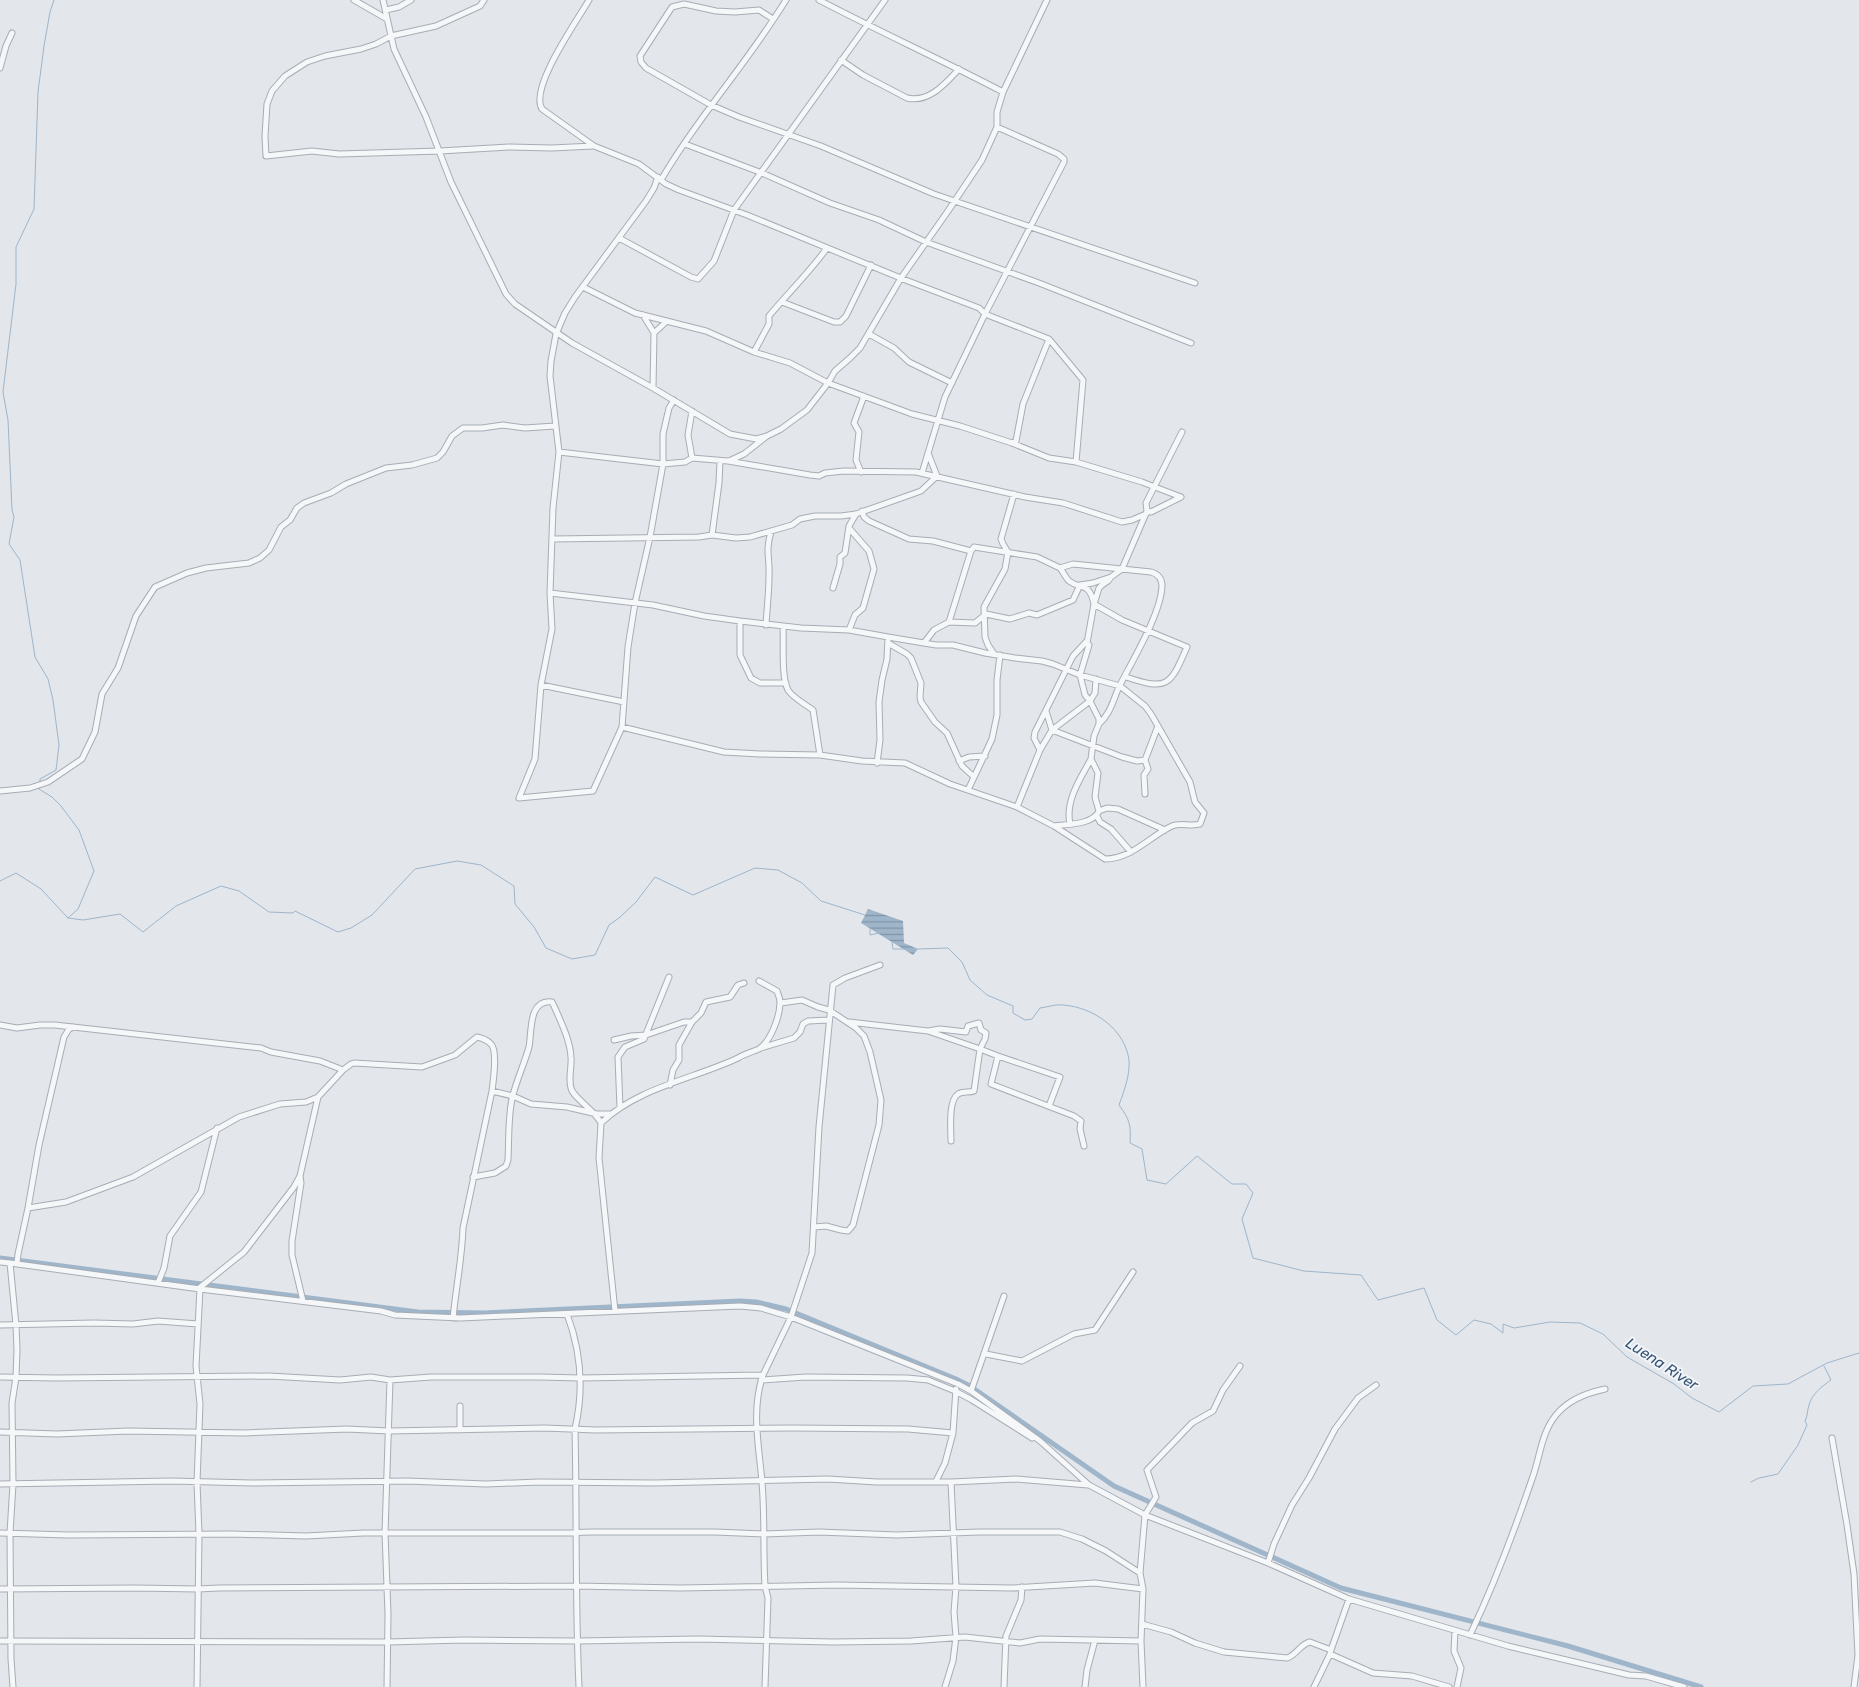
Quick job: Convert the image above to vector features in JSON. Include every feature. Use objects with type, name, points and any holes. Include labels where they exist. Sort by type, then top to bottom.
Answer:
[{"type":"street","points":[[354,0],[388,19]]},
{"type":"street","points":[[386,10],[399,7],[411,0]]},
{"type":"street","points":[[484,0],[480,6],[436,26],[390,36],[369,47],[307,62],[285,76],[272,92],[268,104],[265,117],[265,154],[268,156],[312,151],[339,154],[499,147],[552,148],[594,146]]},
{"type":"street","points":[[589,0],[552,62],[540,97],[539,105],[542,110],[594,146],[639,164],[666,184],[978,308],[985,314],[1049,339],[1083,380],[1076,462]]},
{"type":"street","points":[[688,0],[693,5]]},
{"type":"street","points":[[674,400],[669,408],[663,434],[663,464],[628,647],[622,727],[593,791],[519,798],[535,759],[541,685],[552,628],[550,593],[553,508],[559,452],[550,367],[556,334],[565,313],[654,188],[659,178],[685,144],[711,104],[741,67],[786,0]]},
{"type":"street","points":[[819,0],[1003,92]]},
{"type":"street","points":[[619,238],[698,279],[714,261],[734,210],[885,0]]},
{"type":"street","points":[[383,1],[394,49],[426,117],[451,182],[506,294],[515,304],[556,334],[674,400],[730,434],[756,439],[781,429],[808,409],[828,383],[834,371],[853,356],[869,334],[901,278],[982,160],[997,127],[997,112],[1003,92],[1047,0]]},
{"type":"street","points":[[374,12],[383,1]]},
{"type":"street","points":[[773,19],[759,10],[735,12],[716,11],[684,4],[672,6],[640,56],[641,62],[646,68],[738,117],[821,146],[911,185],[955,201],[1195,283]]},
{"type":"street","points":[[0,68],[12,33]]},
{"type":"street","points":[[841,60],[863,75],[907,98],[914,99],[934,93],[959,69]]},
{"type":"street","points":[[922,473],[937,420],[952,383],[1006,271],[1064,162],[1064,159],[1058,154],[997,127]]},
{"type":"street","points":[[685,144],[762,173],[830,203],[879,220],[926,242],[1006,271],[1190,343]]},
{"type":"street","points":[[654,188],[666,184]]},
{"type":"street","points":[[754,352],[769,324],[768,316],[782,302],[792,288],[801,282],[826,248]]},
{"type":"street","points":[[782,302],[834,322],[840,322],[846,316],[871,266]]},
{"type":"street","points":[[559,452],[663,464],[685,462],[692,458],[728,461],[810,476],[844,471],[922,473],[1063,503],[1122,522],[1132,520],[1146,512],[1151,512],[1181,497],[1076,462],[1049,458],[1012,443],[912,414],[828,383],[790,363],[754,352],[706,331],[630,311],[583,287]]},
{"type":"street","points":[[642,315],[654,333],[653,388]]},
{"type":"street","points":[[654,333],[666,321]]},
{"type":"street","points":[[869,334],[894,348],[909,362],[952,383]]},
{"type":"street","points":[[1012,443],[1016,441],[1023,404],[1049,339]]},
{"type":"street","points":[[665,396],[669,408]]},
{"type":"street","points":[[861,472],[856,460],[859,432],[854,422],[864,396]]},
{"type":"street","points":[[692,411],[688,435],[692,458]]},
{"type":"street","points":[[0,791],[30,788],[48,782],[82,759],[95,732],[104,689],[118,668],[136,616],[155,586],[196,570],[249,563],[260,558],[269,550],[281,527],[290,520],[297,508],[304,503],[386,468],[412,466],[436,458],[443,452],[452,436],[463,428],[503,425],[525,428],[555,426]]},
{"type":"street","points":[[1099,724],[1098,715],[1085,695],[1080,675],[1088,645],[1094,604],[1100,586],[1122,569],[1146,512],[1146,503],[1182,432]]},
{"type":"street","points":[[728,461],[744,454],[767,436]]},
{"type":"street","points":[[928,453],[937,476]]},
{"type":"street","points":[[712,534],[720,461]]},
{"type":"street","points":[[553,539],[699,537],[712,534],[736,538],[771,532],[792,525],[800,519],[815,516],[856,514],[921,491],[937,476]]},
{"type":"street","points":[[968,790],[992,739],[997,715],[997,655],[986,642],[984,604],[1004,568],[1008,552],[1001,539],[1014,494]]},
{"type":"street","points":[[862,511],[864,517],[869,521],[908,538],[933,541],[971,551]]},
{"type":"street","points":[[833,588],[840,564],[840,557],[845,553],[849,527],[856,514]]},
{"type":"street","points":[[841,516],[869,551],[874,569],[864,608],[855,615],[849,630]]},
{"type":"street","points":[[766,625],[769,576],[766,549],[771,532]]},
{"type":"street","points":[[949,622],[971,551],[977,546],[1037,557],[1060,568],[1070,581],[1087,589],[1094,604],[1122,620],[1187,647],[1173,678],[1160,685],[1148,684],[1126,677]]},
{"type":"street","points":[[1060,568],[1073,564],[1151,572],[1160,578],[1162,584],[1147,630],[1126,677],[1109,712],[1099,724],[1094,736],[1090,759],[1073,794],[1069,812],[1070,824]]},
{"type":"street","points":[[1080,585],[1111,577]]},
{"type":"street","points":[[924,643],[930,634],[949,622],[975,622],[984,615],[990,614],[1010,619],[1029,613],[1037,615],[1073,600],[1080,585]]},
{"type":"street","points":[[550,593],[635,603],[766,625],[849,630],[924,643],[953,645],[997,655],[1042,660],[1080,675],[1120,686],[1148,709],[1190,782],[1195,802],[1204,813],[1200,824],[1174,825],[1131,852],[1112,859],[1105,859],[1054,826],[1017,807],[940,780],[906,763],[878,763],[820,755],[724,752],[622,727]]},
{"type":"street","points":[[740,621],[740,655],[751,678],[760,683],[786,683]]},
{"type":"street","points":[[783,626],[784,674],[788,691],[812,710],[820,755]]},
{"type":"street","points":[[878,763],[880,740],[879,702],[887,659],[888,637]]},
{"type":"street","points":[[1040,750],[1034,736],[1074,654],[1088,640]]},
{"type":"street","points":[[888,643],[911,658],[921,683],[920,700],[932,719],[947,732],[964,769],[974,777]]},
{"type":"street","points":[[1017,807],[1040,750],[1052,730],[1090,701],[1094,696],[1096,679]]},
{"type":"street","points":[[541,685],[624,702]]},
{"type":"street","points":[[1046,711],[1052,730]]},
{"type":"street","points":[[1145,794],[1144,775],[1148,769],[1145,760],[1158,726]]},
{"type":"street","points":[[1052,730],[1122,757],[1137,761],[1145,760]]},
{"type":"street","points":[[960,761],[985,756]]},
{"type":"street","points":[[1090,759],[1098,773],[1094,797],[1100,822],[1111,829],[1131,852]]},
{"type":"street","points":[[1054,826],[1089,820],[1107,808],[1118,809],[1165,830]]},
{"type":"street","points":[[765,1687],[764,1672],[768,1598],[765,1586],[762,1480],[756,1428],[757,1398],[762,1377],[790,1317],[808,1270],[812,1253],[818,1127],[833,985],[845,978],[880,965]]},
{"type":"street","points":[[620,1108],[618,1057],[626,1047],[644,1039],[669,977]]},
{"type":"street","points":[[759,1049],[772,1036],[781,1003],[777,991],[760,981]]},
{"type":"street","points":[[670,1085],[673,1070],[679,1060],[679,1045],[706,1002],[730,997],[738,985],[744,983]]},
{"type":"street","points":[[781,1003],[802,1000],[829,1010],[856,1028],[864,1036],[870,1052],[881,1100],[879,1125],[853,1225],[848,1231],[826,1226],[814,1227]]},
{"type":"street","points":[[473,1177],[495,1172],[506,1166],[508,1160],[510,1109],[529,1047],[532,1018],[540,1004],[546,1001],[552,1002],[572,1057],[571,1088],[574,1094],[597,1114],[601,1123],[599,1158],[615,1311]]},
{"type":"street","points":[[601,1123],[620,1108],[670,1085],[759,1049],[794,1038],[800,1032],[803,1024],[808,1021],[829,1020]]},
{"type":"street","points":[[845,1021],[928,1031],[1060,1077],[1049,1106]]},
{"type":"street","points":[[614,1040],[646,1035],[684,1022],[692,1022]]},
{"type":"street","points":[[928,1031],[940,1029],[966,1032],[968,1026],[978,1023],[981,1030],[986,1034],[980,1049],[974,1091],[963,1092],[957,1095],[952,1102],[951,1141]]},
{"type":"street","points":[[0,1025],[17,1028],[40,1025],[73,1027],[261,1048],[271,1052],[320,1060],[343,1070]]},
{"type":"street","points":[[18,1264],[18,1254],[39,1145],[64,1037],[73,1027]]},
{"type":"street","points":[[28,1208],[66,1202],[119,1183],[148,1169],[239,1117],[280,1104],[306,1102],[318,1097],[351,1064],[422,1067],[455,1055],[477,1037],[483,1038],[492,1044],[494,1073],[492,1091],[463,1228],[463,1246],[453,1318]]},
{"type":"street","points":[[998,1056],[991,1084],[1074,1116],[1081,1121],[1080,1129],[1084,1146]]},
{"type":"street","points":[[492,1091],[513,1096],[531,1104],[567,1107],[597,1114],[610,1114]]},
{"type":"street","points":[[197,1687],[199,1534],[197,1482],[200,1404],[196,1361],[199,1289],[244,1252],[285,1200],[300,1176],[318,1097]]},
{"type":"street","points":[[158,1283],[164,1268],[170,1236],[201,1192],[217,1128]]},
{"type":"street","points":[[300,1176],[301,1183],[292,1241],[292,1255],[303,1302]]},
{"type":"street","points":[[0,1262],[382,1311],[395,1315],[453,1318],[740,1306],[761,1308],[790,1317],[958,1384],[971,1391],[1040,1441],[1089,1485],[1145,1514],[1268,1563],[1349,1599],[1455,1631],[1541,1654],[1629,1675],[1646,1676],[1684,1687]]},
{"type":"street","points":[[10,1263],[16,1325],[16,1377],[12,1402],[13,1484],[10,1533],[13,1687]]},
{"type":"street","points":[[986,1354],[1022,1361],[1074,1334],[1095,1330],[1133,1272]]},
{"type":"street","points":[[971,1391],[986,1354],[1004,1296]]},
{"type":"street","points":[[567,1314],[577,1345],[580,1378],[578,1414],[575,1429],[577,1532],[575,1586],[579,1687]]},
{"type":"street","points":[[0,1325],[133,1324],[158,1321],[198,1324]]},
{"type":"street","points":[[1143,1687],[1141,1641],[1143,1589],[1140,1573],[1145,1514],[1156,1499],[1147,1473],[1148,1468],[1192,1423],[1213,1411],[1223,1390],[1240,1366]]},
{"type":"street","points":[[0,1377],[269,1376],[340,1380],[372,1377],[390,1380],[431,1377],[914,1378],[928,1380],[955,1391],[990,1411],[1025,1435],[1040,1441]]},
{"type":"street","points":[[387,1687],[385,1533],[390,1380]]},
{"type":"street","points":[[936,1481],[945,1463],[953,1433],[956,1409],[955,1391],[958,1384]]},
{"type":"street","points":[[1268,1563],[1274,1544],[1292,1505],[1309,1478],[1334,1429],[1358,1398],[1376,1385]]},
{"type":"street","points":[[1470,1635],[1526,1495],[1548,1426],[1559,1412],[1572,1402],[1588,1393],[1605,1389]]},
{"type":"street","points":[[460,1406],[460,1430]]},
{"type":"street","points":[[0,1432],[57,1434],[128,1431],[200,1433],[339,1429],[389,1431],[756,1428],[908,1429],[953,1433]]},
{"type":"street","points":[[1832,1438],[1854,1574],[1858,1655],[1854,1687]]},
{"type":"street","points":[[0,1484],[127,1481],[486,1484],[762,1480],[951,1482],[1016,1479],[1089,1485]]},
{"type":"street","points":[[945,1687],[953,1661],[956,1637],[954,1612],[956,1587],[951,1482]]},
{"type":"street","points":[[0,1533],[306,1536],[385,1533],[671,1532],[764,1534],[819,1532],[897,1535],[1060,1532],[1082,1539],[1106,1551],[1140,1573]]},
{"type":"street","points":[[0,1589],[135,1588],[198,1590],[219,1588],[575,1586],[680,1588],[765,1586],[1022,1587],[1095,1583],[1143,1589]]},
{"type":"street","points":[[1004,1687],[1006,1636],[1020,1600],[1022,1587]]},
{"type":"street","points":[[1314,1687],[1330,1652],[1349,1599]]},
{"type":"street","points":[[1142,1624],[1171,1632],[1195,1643],[1237,1654],[1287,1658],[1294,1655],[1302,1646],[1310,1642],[1373,1673],[1412,1676],[1440,1686],[1449,1687]]},
{"type":"street","points":[[1455,1631],[1454,1648],[1461,1668],[1457,1687]]},
{"type":"street","points":[[0,1641],[387,1642],[698,1639],[904,1641],[956,1637],[1020,1643],[1040,1639],[1141,1641]]},
{"type":"street","points":[[1085,1687],[1087,1670],[1095,1640]]},
{"type":"water","points":[[868,909],[903,921],[904,943],[918,949],[913,955],[861,923]]},
{"type":"waterway","points":[[40,784],[40,779],[56,770],[59,745],[48,679],[35,657],[20,560],[9,544],[14,517],[12,510],[8,420],[3,392],[16,284],[16,247],[34,209],[38,92],[44,46],[54,0]]},
{"type":"waterway","points":[[39,788],[61,806],[79,830],[94,871],[78,909],[68,918]]},
{"type":"waterway","name":"Luena River","points":[[0,881],[16,873],[41,889],[68,918],[83,920],[120,914],[143,932],[176,906],[221,886],[239,891],[269,912],[293,913],[295,911],[338,932],[351,928],[372,915],[415,869],[457,861],[481,865],[514,886],[515,904],[534,927],[546,948],[572,959],[595,955],[609,925],[636,902],[655,877],[693,895],[755,868],[778,870],[802,883],[821,901],[865,915]]},
{"type":"waterway","name":"Luena River","points":[[870,929],[870,935],[879,933]]},
{"type":"waterway","name":"Luena River","points":[[892,942],[893,949],[904,949]]},
{"type":"waterway","name":"Luena River","points":[[918,949],[948,948],[962,962],[970,980],[987,995],[1013,1006],[1013,1013],[1025,1020],[1032,1019],[1040,1008],[1060,1005],[1085,1010],[1106,1022],[1121,1039],[1129,1060],[1129,1072],[1119,1105],[1129,1123],[1130,1143],[1142,1149],[1147,1180],[1166,1184],[1197,1156],[1232,1184],[1246,1184],[1253,1193],[1242,1219],[1253,1258],[1304,1271],[1361,1275],[1378,1300],[1424,1288],[1437,1320],[1456,1335],[1474,1320],[1491,1324],[1503,1333],[1503,1324],[1514,1328],[1550,1322],[1580,1323],[1603,1334],[1627,1357],[1674,1384],[1692,1398],[1719,1412],[1753,1386],[1788,1384],[1827,1363],[1859,1353]]},
{"type":"waterway","points":[[0,1258],[418,1312],[484,1313],[740,1301],[756,1302],[786,1309],[970,1386],[1114,1486],[1341,1588],[1568,1646],[1701,1687]]},
{"type":"waterway","points":[[1751,1482],[1759,1478],[1778,1474],[1798,1445],[1807,1425],[1805,1421],[1812,1397],[1831,1380],[1824,1366]]}]
